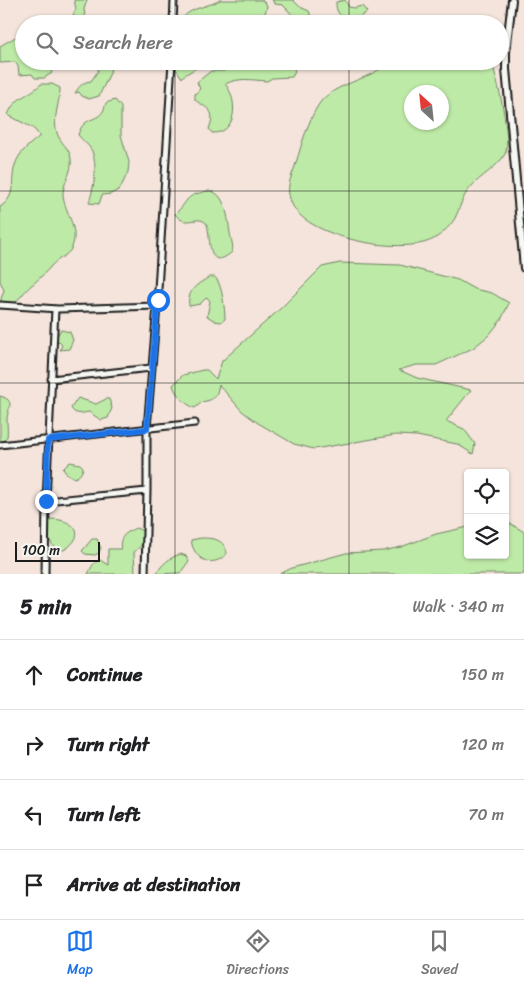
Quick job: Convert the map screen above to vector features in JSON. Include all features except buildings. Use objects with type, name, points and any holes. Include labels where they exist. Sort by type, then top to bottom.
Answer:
[{"type":"street","points":[[173,15],[174,0]]},
{"type":"street","points":[[509,26],[512,0]]},
{"type":"street","points":[[145,574],[147,429],[157,306],[171,70]]},
{"type":"street","points":[[506,70],[524,268]]},
{"type":"street","points":[[0,305],[54,309],[157,306]]},
{"type":"street","points":[[45,574],[48,440],[54,309]]},
{"type":"street","points":[[51,379],[151,368]]},
{"type":"street","points":[[0,444],[195,423]]},
{"type":"street","points":[[46,501],[147,491]]},
{"type":"green space","points":[[74,0],[87,0],[84,9],[85,15],[73,15],[76,9]]},
{"type":"green space","points":[[220,0],[262,0],[267,5],[264,15],[186,15],[191,11]]},
{"type":"green space","points":[[272,0],[293,0],[300,7],[309,11],[310,15],[292,15],[283,5],[275,4]]},
{"type":"green space","points":[[345,0],[349,7],[362,6],[367,12],[363,15],[340,15],[336,8],[336,2]]},
{"type":"green space","points":[[15,37],[15,62],[0,63],[0,46]]},
{"type":"green space","points":[[18,70],[51,70],[52,73],[44,78],[35,78],[32,74],[19,75]]},
{"type":"green space","points":[[110,70],[99,96],[89,99],[82,96],[79,92],[75,93],[83,83],[91,81],[98,71]]},
{"type":"green space","points":[[177,70],[193,70],[183,76],[182,78]]},
{"type":"green space","points":[[294,70],[295,72],[292,77],[272,78],[267,81],[241,80],[225,84],[232,98],[233,114],[231,122],[221,132],[212,133],[209,129],[212,118],[210,111],[195,100],[195,94],[200,89],[197,82],[211,71]]},
{"type":"green space","points":[[378,70],[494,70],[507,136],[505,154],[498,164],[467,191],[455,218],[437,237],[423,243],[404,245],[382,245],[359,241],[336,235],[316,226],[301,216],[292,204],[289,197],[290,180],[308,125],[319,104],[343,86]]},
{"type":"green space","points":[[41,84],[52,84],[60,88],[56,128],[58,137],[69,152],[71,159],[63,196],[73,226],[73,244],[67,254],[55,263],[15,302],[1,309],[1,299],[4,290],[0,281],[0,207],[9,198],[11,193],[15,165],[19,156],[40,136],[33,128],[8,115],[18,100]]},
{"type":"green space","points":[[115,100],[121,107],[121,135],[129,162],[128,172],[120,189],[111,194],[102,195],[99,204],[89,203],[95,177],[94,157],[91,149],[78,135],[85,124],[104,110],[106,103]]},
{"type":"green space","points":[[208,191],[214,192],[219,196],[227,214],[233,250],[223,258],[217,259],[213,255],[206,223],[199,220],[183,220],[175,214],[188,199]]},
{"type":"green space","points":[[340,263],[400,265],[458,280],[474,289],[492,293],[509,303],[501,320],[489,335],[473,348],[436,365],[416,365],[399,370],[417,378],[471,390],[446,421],[464,429],[475,444],[473,454],[457,444],[417,436],[396,435],[314,449],[294,444],[258,423],[242,411],[219,385],[216,396],[202,402],[195,408],[178,395],[173,385],[183,375],[207,370],[216,379],[222,361],[280,309],[322,267]]},
{"type":"green space","points":[[214,277],[219,283],[222,293],[225,319],[221,322],[207,316],[210,301],[207,297],[200,304],[189,306],[191,292],[201,282]]},
{"type":"green space","points":[[61,330],[70,332],[73,340],[69,349],[60,350],[62,345],[55,338]]},
{"type":"green space","points":[[0,396],[8,400],[10,405],[7,416],[7,437],[0,444]]},
{"type":"green space","points":[[78,398],[96,404],[109,399],[112,408],[108,418],[101,420],[89,412],[79,413],[73,411],[71,408]]},
{"type":"green space","points":[[70,462],[80,464],[83,467],[80,474],[74,478],[63,469]]},
{"type":"green space","points":[[50,519],[65,522],[75,528],[76,538],[64,550],[58,549],[49,539]]},
{"type":"green space","points":[[509,524],[511,524],[524,532],[524,574],[280,574],[292,568],[346,553],[383,551],[401,547],[436,534],[464,528],[464,559],[509,559]]},
{"type":"green space","points":[[136,528],[145,532],[145,538],[134,552],[135,574],[88,574],[97,561],[100,560],[108,565],[108,549],[121,549],[120,545],[124,536]]},
{"type":"green space","points":[[201,538],[218,540],[224,545],[227,554],[215,561],[204,560],[196,553],[191,540]]},
{"type":"green space","points":[[92,539],[97,539],[101,548],[99,553],[95,555],[85,554],[82,551]]},
{"type":"green space","points":[[181,554],[186,556],[189,561],[180,573],[156,574],[167,561]]},
{"type":"route","points":[[46,501],[48,440],[147,429],[158,300]]}]
